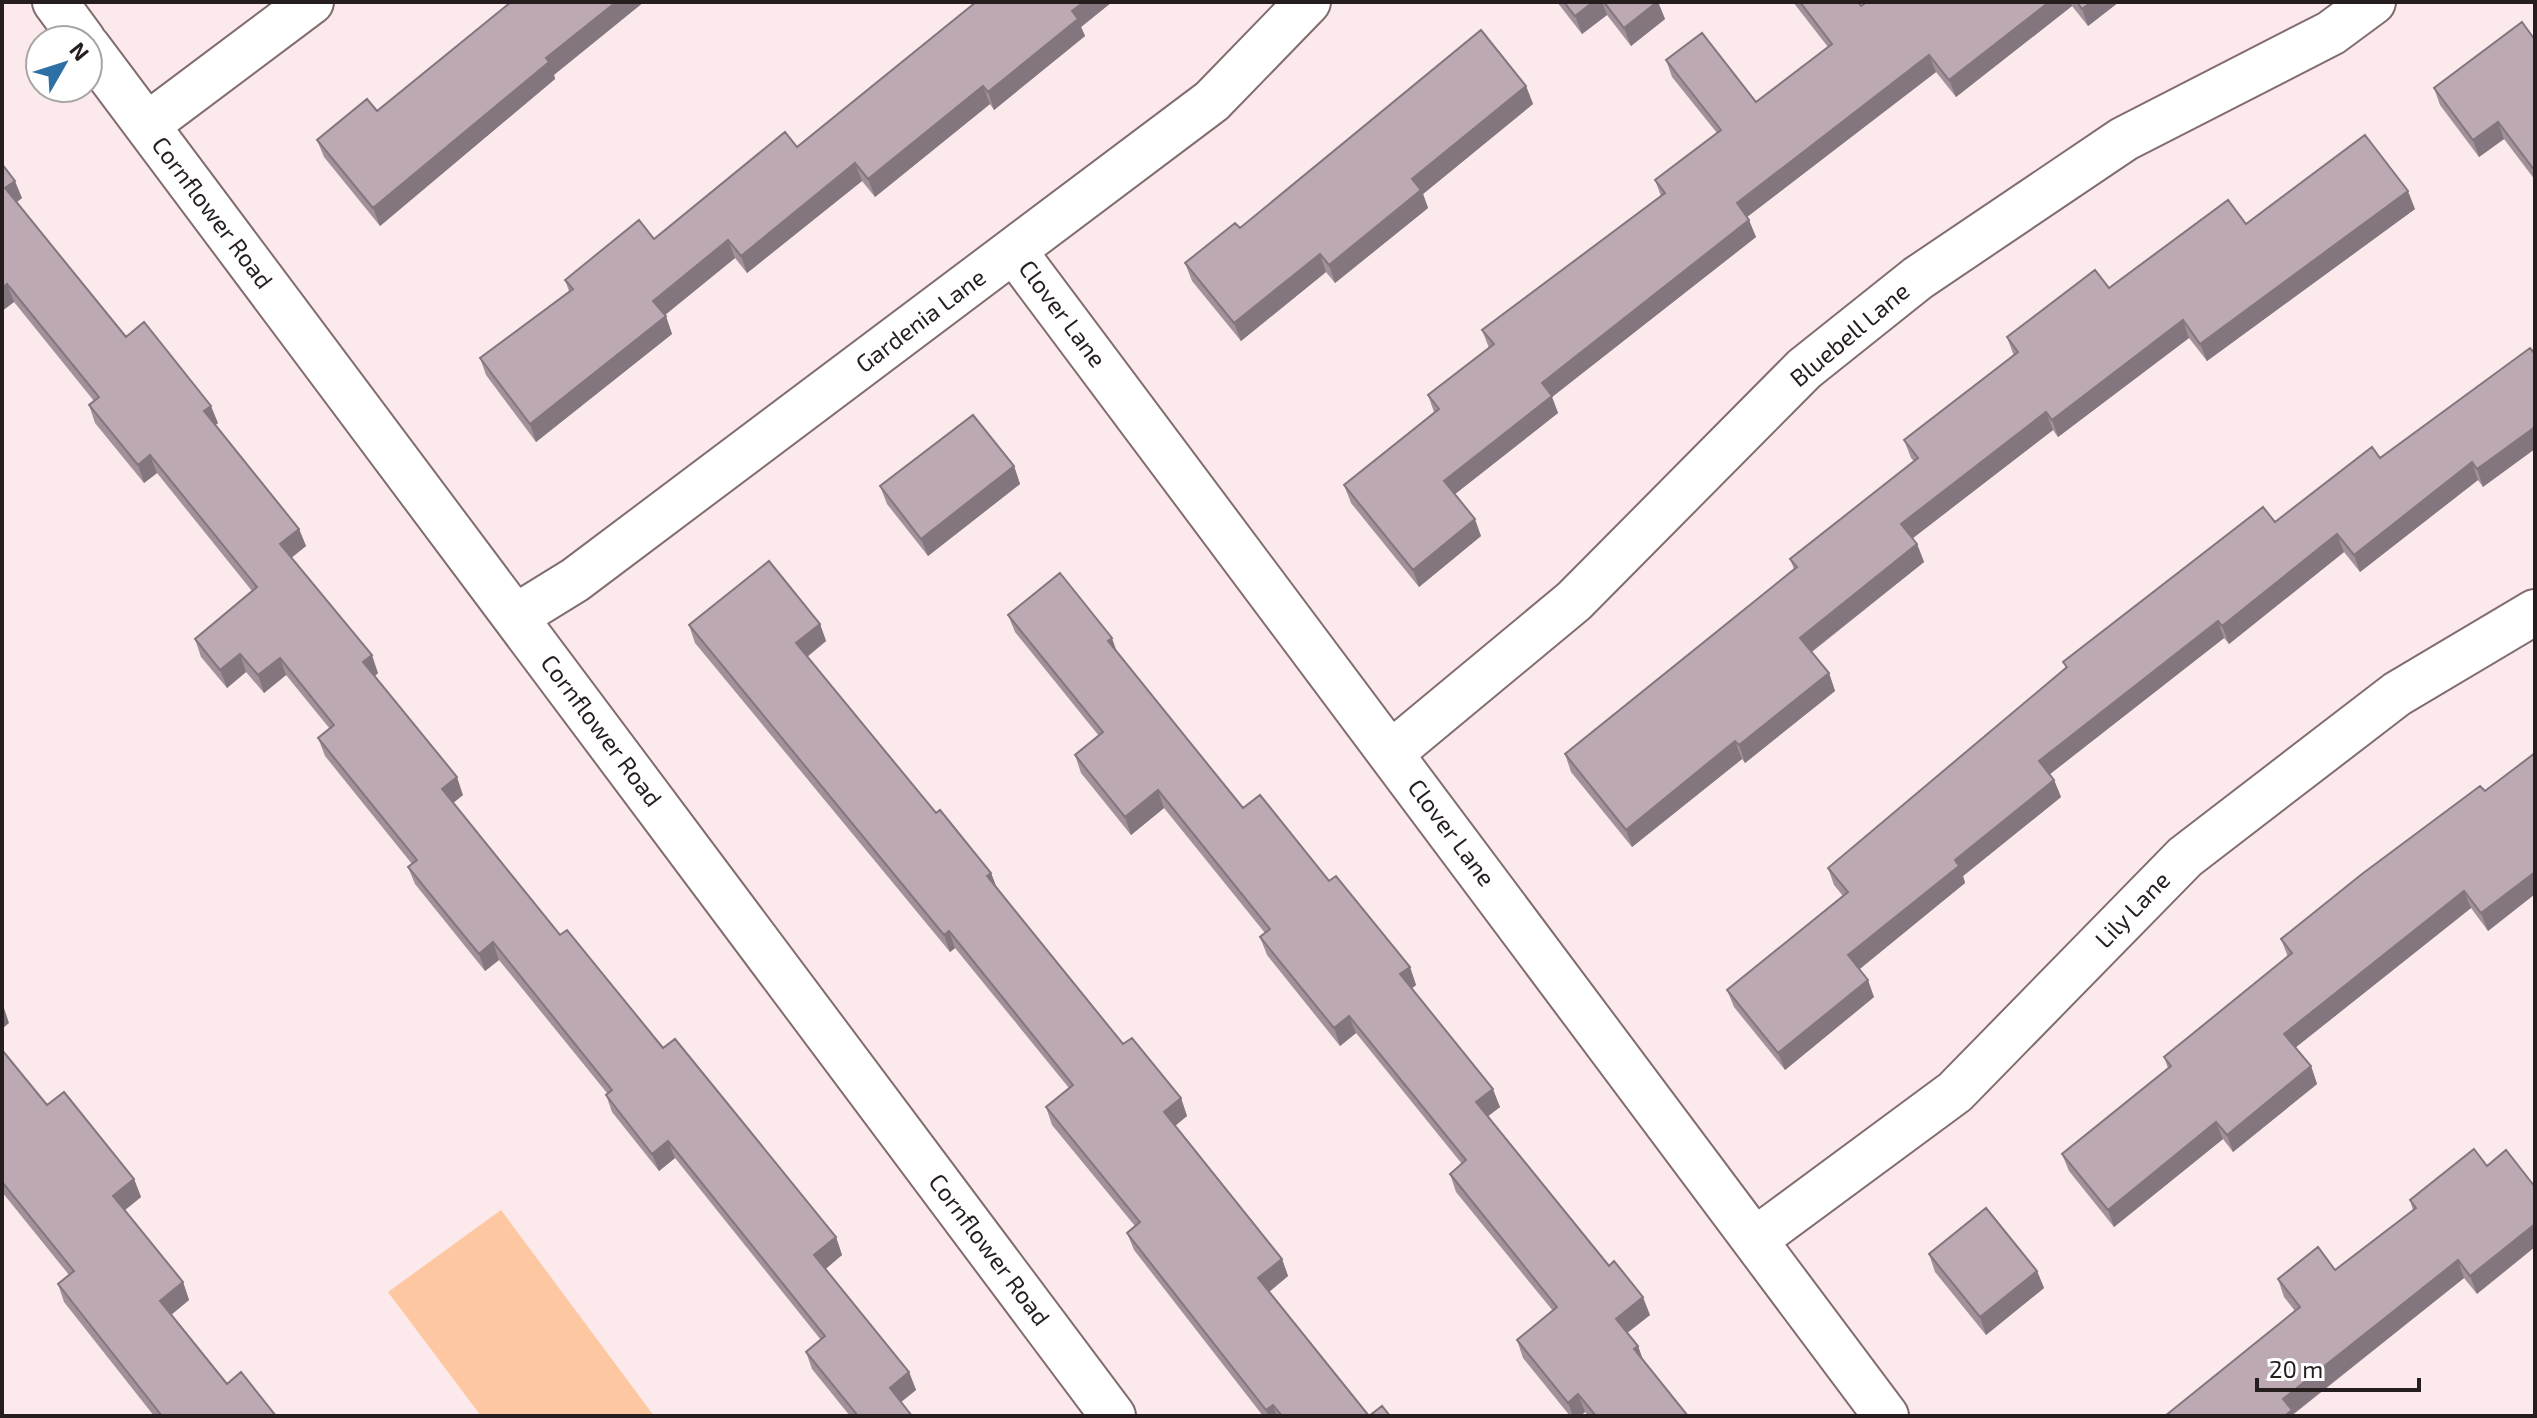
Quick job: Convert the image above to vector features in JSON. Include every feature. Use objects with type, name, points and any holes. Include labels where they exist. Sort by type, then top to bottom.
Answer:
[{"type":"street","points":[[55,2],[71,24]]},
{"type":"street","points":[[147,125],[311,2]]},
{"type":"street","name":"Gardenia Lane","points":[[515,617],[575,580],[1212,101],[1308,2]]},
{"type":"street","name":"Bluebell Lane","points":[[1391,753],[1574,601],[1804,369],[1918,278],[2124,139],[2331,33],[2373,2]]},
{"type":"street","name":"Cornflower Road","points":[[104,68],[1113,1416]]},
{"type":"street","name":"Clover Lane","points":[[1014,251],[1886,1416]]},
{"type":"street","name":"Lily Lane","points":[[1756,1239],[1955,1092],[2185,857],[2397,694],[2535,612]]},
{"type":"shaded area","points":[[501,1210],[654,1416],[481,1416],[388,1292]]},
{"type":"building","points":[[511,2],[616,2],[546,58],[549,62],[373,208],[317,140],[367,99],[377,111]]},
{"type":"building","points":[[976,2],[1084,2],[1072,11],[1078,19],[988,92],[983,86],[868,179],[855,163],[741,256],[728,240],[653,301],[666,316],[530,424],[480,358],[573,289],[565,280],[639,220],[654,239],[785,132],[797,147]]},
{"type":"building","points":[[1564,2],[1593,2],[1575,16]]},
{"type":"building","points":[[1604,2],[1657,2],[1624,28]]},
{"type":"building","points":[[1800,2],[1858,2],[1861,6],[1867,2],[2049,2],[1949,80],[1929,55],[1737,203],[1749,220],[1542,383],[1552,396],[1444,481],[1475,519],[1413,570],[1344,485],[1439,409],[1428,395],[1494,344],[1482,330],[1665,193],[1655,180],[1721,130],[1666,60],[1702,33],[1756,102],[1832,44]]},
{"type":"building","points":[[2077,2],[2091,2],[2082,9]]},
{"type":"building","points":[[2522,22],[2535,40],[2535,171],[2498,122],[2473,140],[2434,88]]},
{"type":"building","points":[[1481,30],[1526,86],[1412,179],[1421,190],[1329,265],[1320,254],[1234,323],[1185,263],[1235,223],[1240,228]]},
{"type":"building","points":[[2365,135],[2408,191],[2200,344],[2183,320],[2052,420],[2046,412],[1901,524],[1917,544],[1800,638],[1829,673],[1739,745],[1735,741],[1626,830],[1565,754],[1797,567],[1790,559],[1918,458],[1904,440],[2018,352],[2007,337],[2095,270],[2109,288],[2228,200],[2246,224]]},
{"type":"building","points":[[2,164],[15,181],[5,188],[126,337],[144,322],[211,406],[204,411],[299,529],[280,544],[372,655],[363,662],[457,777],[442,789],[560,935],[567,930],[663,1048],[675,1039],[836,1237],[814,1255],[909,1372],[890,1388],[912,1416],[858,1416],[806,1352],[825,1336],[668,1141],[652,1154],[606,1095],[612,1090],[493,942],[479,954],[408,867],[417,860],[318,738],[334,725],[280,658],[258,675],[240,654],[220,670],[195,639],[257,587],[150,455],[138,465],[89,405],[99,397],[7,284],[2,288]]},
{"type":"building","points":[[2530,348],[2535,354],[2535,427],[2477,469],[2472,462],[2354,555],[2337,534],[2222,626],[2218,621],[2039,761],[2054,780],[1955,860],[1959,866],[1848,955],[1868,980],[1778,1053],[1727,990],[1848,892],[1828,868],[2067,667],[2063,662],[2263,507],[2275,522],[2372,447],[2380,458]]},
{"type":"building","points":[[973,415],[1014,466],[921,539],[880,486]]},
{"type":"building","points":[[769,561],[820,624],[796,643],[936,813],[940,810],[991,873],[987,876],[1123,1044],[1132,1038],[1181,1098],[1164,1112],[1282,1259],[1258,1278],[1369,1416],[1282,1416],[1273,1405],[1266,1410],[1127,1233],[1140,1222],[1046,1107],[1073,1085],[949,931],[944,935],[689,625]]},
{"type":"building","points":[[1060,573],[1112,638],[1108,641],[1243,808],[1260,795],[1329,881],[1336,876],[1410,967],[1400,974],[1493,1089],[1476,1102],[1609,1266],[1614,1261],[1643,1297],[1616,1319],[1638,1346],[1634,1349],[1688,1416],[1596,1416],[1578,1394],[1568,1403],[1517,1340],[1557,1307],[1450,1174],[1466,1160],[1349,1016],[1334,1028],[1260,937],[1270,929],[1158,790],[1125,817],[1075,755],[1103,732],[1008,615]]},
{"type":"building","points":[[2535,753],[2535,872],[2481,913],[2464,891],[2284,1034],[2311,1066],[2227,1135],[2216,1122],[2108,1210],[2062,1154],[2171,1066],[2164,1057],[2292,953],[2281,939],[2480,786],[2485,791]]},
{"type":"building","points":[[2,1050],[47,1105],[64,1092],[134,1179],[113,1196],[183,1282],[160,1301],[227,1384],[241,1372],[276,1416],[162,1416],[58,1284],[74,1271],[2,1182]]},
{"type":"building","points":[[2474,1149],[2487,1166],[2506,1150],[2535,1187],[2535,1224],[2470,1276],[2458,1260],[2283,1399],[2292,1410],[2285,1416],[2165,1416],[2300,1307],[2278,1279],[2318,1247],[2335,1270],[2416,1208],[2410,1200]]},
{"type":"building","points":[[1986,1208],[2037,1271],[1980,1317],[1929,1254]]},
{"type":"building","points":[[1382,1406],[1390,1416],[1369,1416]]}]
